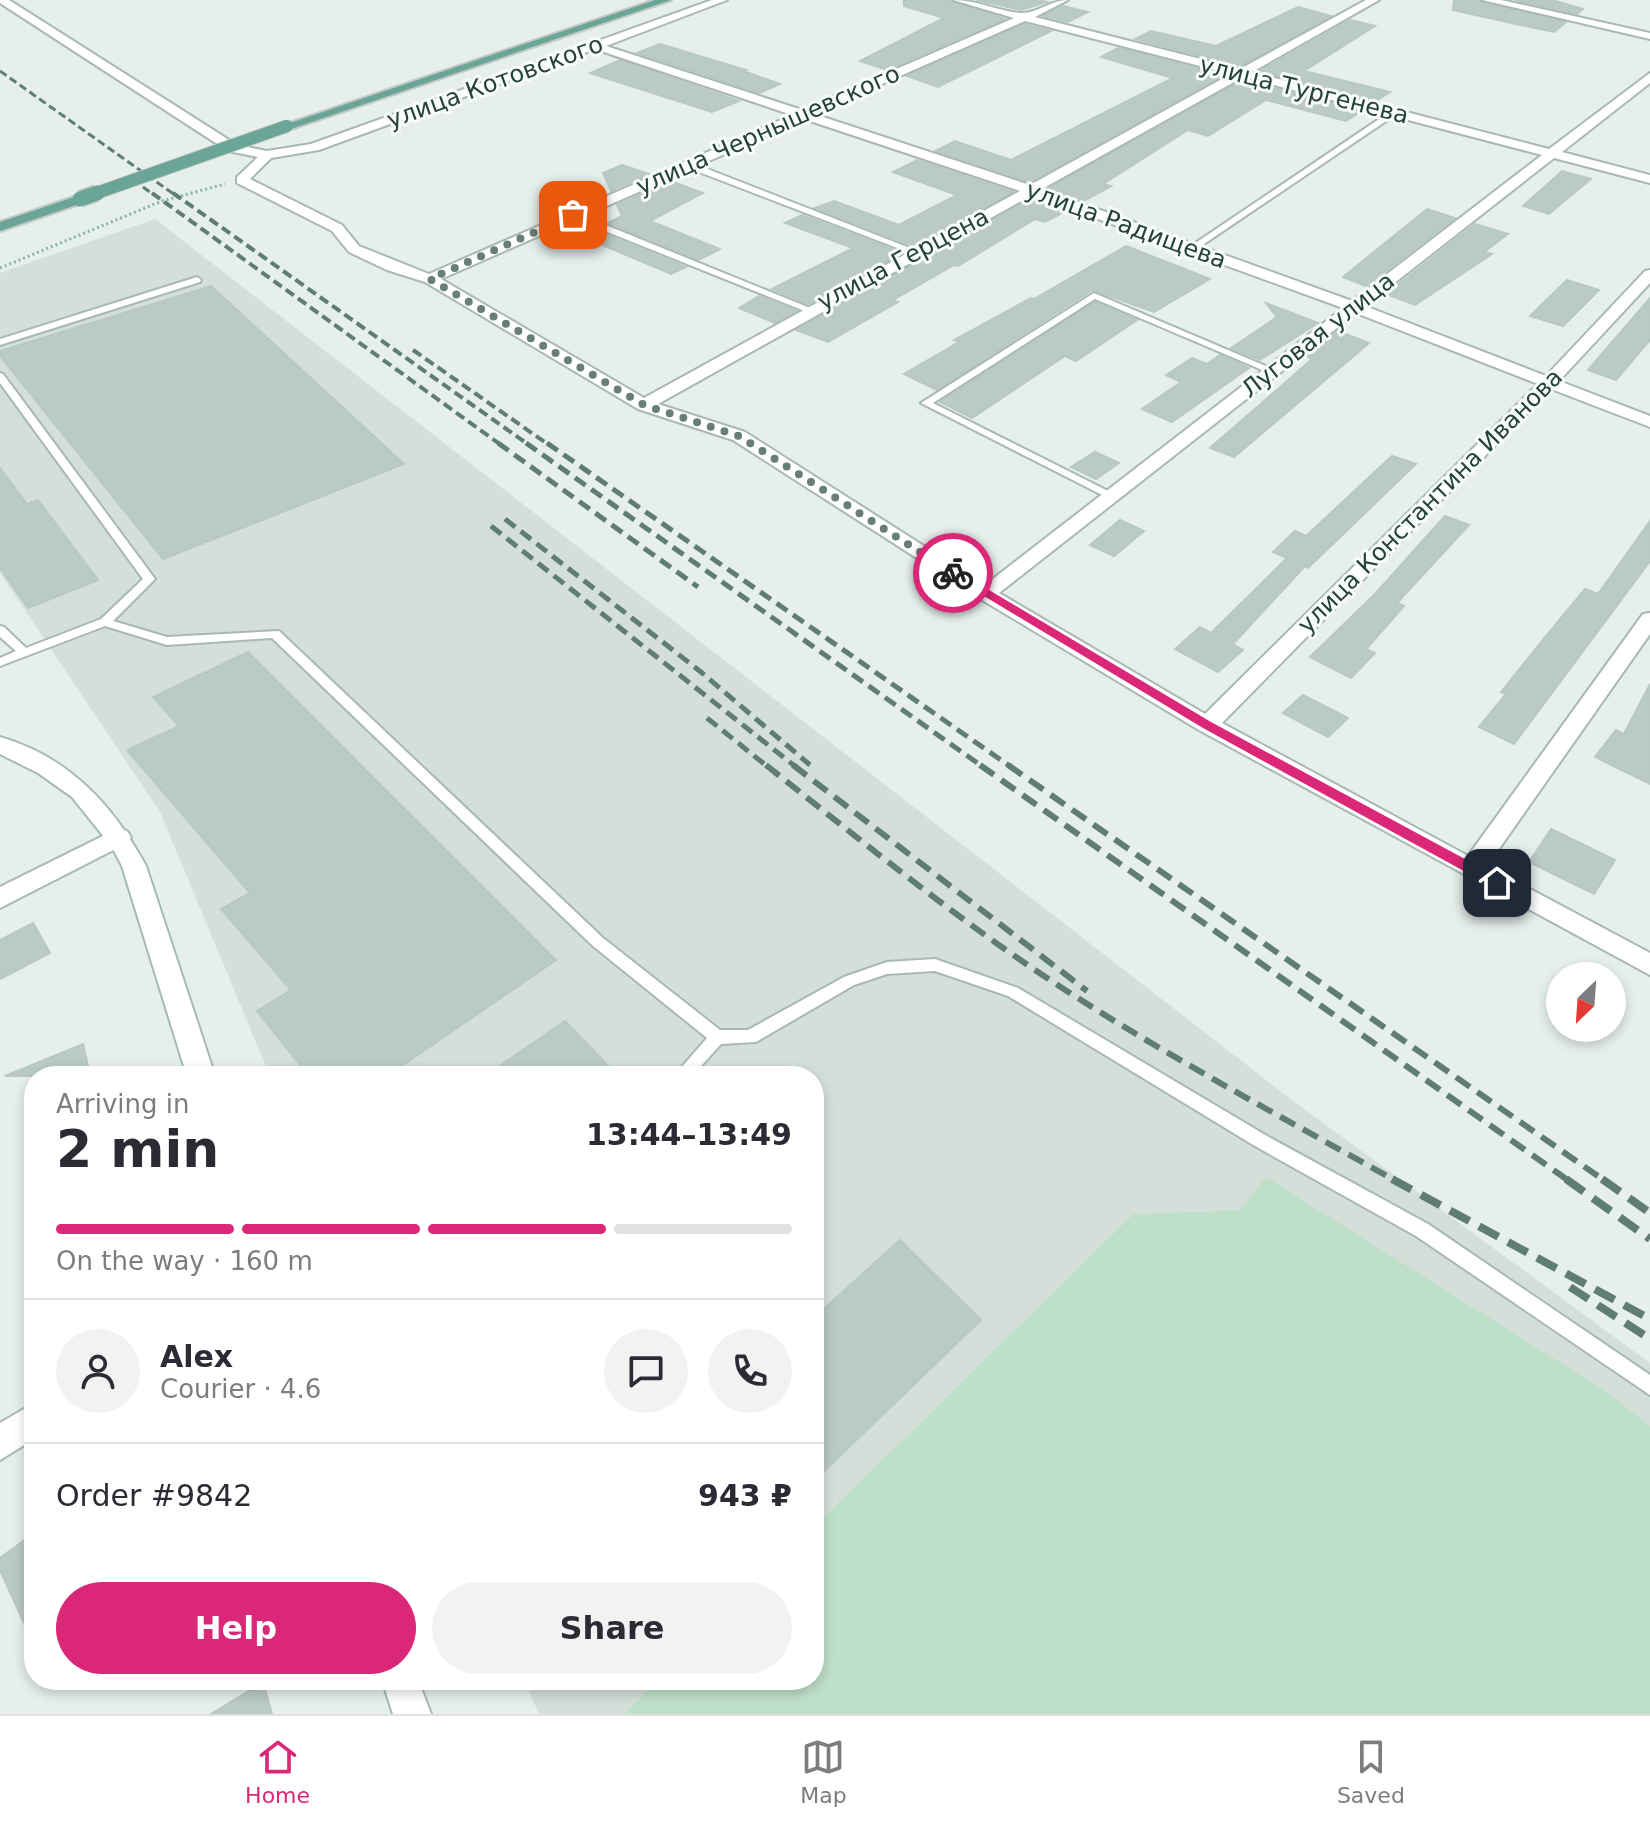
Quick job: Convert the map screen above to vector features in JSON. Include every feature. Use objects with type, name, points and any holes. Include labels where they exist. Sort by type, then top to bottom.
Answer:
[{"type":"main road","points":[[0,227],[287,126],[666,0]]},
{"type":"street","points":[[2,0],[233,148],[267,155]]},
{"type":"street","name":"улица Котовского","points":[[267,155],[314,147],[722,0]]},
{"type":"street","name":"улица Тургенева","points":[[958,0],[1650,179]]},
{"type":"street","name":"улица Чернышевского","points":[[430,279],[1063,0]]},
{"type":"street","name":"улица Герцена","points":[[644,405],[810,310],[1374,0]]},
{"type":"street","points":[[1487,0],[1650,36]]},
{"type":"street","name":"улица Радищева","points":[[596,46],[1031,190],[1354,307],[1650,422]]},
{"type":"street","name":"Луговая улица","points":[[986,594],[1650,77]]},
{"type":"street","points":[[267,155],[242,180],[337,228],[354,249],[392,267],[430,279],[644,405],[739,436],[986,594],[1207,725],[1650,965]]},
{"type":"street","name":"улица Константина Иванова","points":[[1207,725],[1548,383],[1650,274]]},
{"type":"street","points":[[1472,869],[1650,619]]},
{"type":"street","points":[[0,745],[72,782],[100,809],[119,837],[134,866],[198,1066]]},
{"type":"street","points":[[0,898],[119,837]]},
{"type":"street","points":[[0,1443],[24,1426]]},
{"type":"street","points":[[404,1690],[412,1714]]},
{"type":"lane","points":[[1192,248],[1394,113]]},
{"type":"lane","points":[[689,165],[916,252]]},
{"type":"lane","points":[[573,215],[810,310]]},
{"type":"lane","points":[[0,342],[197,280]]},
{"type":"lane","points":[[1112,497],[926,403],[1094,296],[1270,370]]},
{"type":"lane","points":[[0,376],[149,579],[105,622],[0,662]]},
{"type":"lane","points":[[105,622],[167,641],[275,634],[598,942],[717,1037],[750,1037],[849,981],[887,968],[935,965],[971,976],[1013,992],[1261,1141],[1422,1230],[1650,1386]]},
{"type":"lane","points":[[0,630],[25,653]]},
{"type":"lane","points":[[691,1066],[717,1037]]},
{"type":"path","points":[[0,268],[162,201],[242,180]]},
{"type":"shaded area","points":[[155,219],[1292,1100],[1650,1363],[1650,1426],[1607,1392],[1240,1210],[1133,1214],[824,1517],[824,1066],[266,1066],[160,812],[0,573],[0,273]]},
{"type":"shaded area","points":[[528,1690],[649,1690],[624,1714],[539,1714]]},
{"type":"green space","points":[[1266,1177],[1607,1392],[1650,1426],[1650,1714],[624,1714],[649,1690],[824,1690],[824,1517],[1133,1214],[1240,1210]]},
{"type":"building","points":[[904,0],[950,0],[1005,19],[887,70],[860,61],[944,18],[904,6]]},
{"type":"building","points":[[976,0],[1038,0],[1047,2],[1021,10]]},
{"type":"building","points":[[1454,0],[1479,0],[1566,22],[1554,32],[1453,10]]},
{"type":"building","points":[[1515,0],[1552,0],[1583,9],[1577,14]]},
{"type":"building","points":[[1063,6],[1088,12],[1068,22],[1043,16]]},
{"type":"building","points":[[1298,7],[1331,16],[1240,66],[1135,39],[1151,31],[1216,46]]},
{"type":"building","points":[[1350,20],[1375,26],[1304,71],[1390,92],[1376,101],[1260,71]]},
{"type":"building","points":[[1025,24],[1051,31],[938,87],[907,76]]},
{"type":"building","points":[[660,44],[746,70],[743,71],[780,84],[759,93],[637,53]]},
{"type":"building","points":[[1118,48],[1223,75],[1030,182],[935,151],[955,141],[1011,160],[1173,78],[1101,57]]},
{"type":"building","points":[[620,60],[739,101],[712,112],[590,73]]},
{"type":"building","points":[[1243,80],[1362,111],[1346,121],[1266,100],[1208,136],[1188,130],[1103,184],[1111,186],[1084,201],[1049,188]]},
{"type":"building","points":[[917,160],[1013,192],[913,246],[815,208],[834,201],[899,225],[957,195],[893,172]]},
{"type":"building","points":[[622,165],[649,174],[611,191],[603,173]]},
{"type":"building","points":[[1562,171],[1591,179],[1549,214],[1523,206]]},
{"type":"building","points":[[670,181],[703,193],[650,221],[720,249],[699,260],[608,223],[622,216],[617,205]]},
{"type":"building","points":[[1032,198],[1066,211],[1045,222],[1035,219],[958,266],[954,265],[893,300],[898,302],[828,342],[796,330]]},
{"type":"building","points":[[1427,209],[1455,218],[1366,286],[1343,277]]},
{"type":"building","points":[[802,215],[902,253],[808,304],[772,289],[853,248],[785,223]]},
{"type":"building","points":[[1475,224],[1508,234],[1484,252],[1492,254],[1415,305],[1386,294]]},
{"type":"building","points":[[594,230],[686,267],[671,274],[581,236]]},
{"type":"building","points":[[1126,246],[1210,279],[1154,312],[1092,290],[937,390],[904,374],[959,342],[954,340]]},
{"type":"building","points":[[1567,280],[1599,290],[1563,326],[1530,316]]},
{"type":"building","points":[[211,286],[404,464],[163,559],[0,356],[0,351]]},
{"type":"building","points":[[759,296],[796,311],[775,323],[739,308]]},
{"type":"building","points":[[1650,298],[1650,340],[1616,380],[1588,370]]},
{"type":"building","points":[[1095,302],[1137,320],[1076,361],[1065,356],[972,418],[940,402]]},
{"type":"building","points":[[1266,303],[1318,323],[1260,360],[1231,348],[1277,317]]},
{"type":"building","points":[[1338,331],[1369,343],[1234,457],[1210,448],[1311,360],[1307,355]]},
{"type":"building","points":[[1220,355],[1249,368],[1172,422],[1142,409],[1181,382],[1166,375],[1192,358],[1207,364]]},
{"type":"building","points":[[1095,452],[1119,463],[1096,479],[1071,467]]},
{"type":"building","points":[[1392,456],[1416,464],[1308,568],[1305,566],[1233,644],[1243,650],[1218,672],[1175,649],[1200,627],[1211,633],[1287,558],[1273,552],[1295,531],[1306,536]]},
{"type":"building","points":[[0,468],[27,504],[38,500],[98,580],[28,608],[0,568]]},
{"type":"building","points":[[1445,516],[1469,525],[1397,603],[1404,606],[1366,649],[1375,653],[1351,678],[1310,657],[1375,594]]},
{"type":"building","points":[[1120,520],[1144,531],[1114,556],[1090,545]]},
{"type":"building","points":[[1650,521],[1650,561],[1514,744],[1479,727],[1506,694],[1501,692],[1585,589],[1598,594]]},
{"type":"building","points":[[248,652],[556,960],[402,1066],[301,1066],[257,1011],[291,990],[221,909],[250,893],[127,750],[179,726],[153,697]]},
{"type":"building","points":[[1650,684],[1650,784],[1595,757],[1616,730],[1624,734]]},
{"type":"building","points":[[1303,695],[1348,718],[1328,737],[1283,713]]},
{"type":"building","points":[[1551,829],[1615,860],[1594,894],[1529,862]]},
{"type":"building","points":[[33,923],[50,953],[0,979],[0,940]]},
{"type":"building","points":[[565,1021],[608,1066],[500,1066]]},
{"type":"building","points":[[83,1044],[88,1066],[29,1066]]},
{"type":"building","points":[[24,1068],[24,1076],[5,1076]]},
{"type":"building","points":[[900,1240],[981,1320],[824,1471],[824,1309]]},
{"type":"building","points":[[24,1540],[24,1623],[0,1570],[0,1558]]},
{"type":"building","points":[[250,1690],[265,1690],[272,1714],[211,1714]]},
{"type":"railway","points":[[0,71],[175,195]]},
{"type":"railway","points":[[143,187],[154,195]]},
{"type":"railway","points":[[152,193],[501,445]]},
{"type":"railway","points":[[173,193],[529,445]]},
{"type":"railway","points":[[413,350],[549,445]]},
{"type":"railway","points":[[498,443],[698,587]]},
{"type":"railway","points":[[526,443],[983,767]]},
{"type":"railway","points":[[547,443],[1011,767]]},
{"type":"railway","points":[[505,519],[701,672],[810,765]]},
{"type":"railway","points":[[491,526],[796,767]]},
{"type":"railway","points":[[707,718],[768,767]]},
{"type":"railway","points":[[766,765],[932,896],[1035,970],[1168,1053],[1396,1181]]},
{"type":"railway","points":[[793,765],[1087,991]]},
{"type":"railway","points":[[980,765],[1569,1181]]},
{"type":"railway","points":[[1008,765],[1605,1181]]},
{"type":"railway","points":[[1392,1179],[1650,1319]]},
{"type":"railway","points":[[1566,1179],[1650,1239]]},
{"type":"railway","points":[[1602,1179],[1650,1213]]},
{"type":"railway","points":[[1570,1287],[1650,1339]]},
{"type":"way so far","points":[[573,215],[430,279],[644,405],[739,436],[953,573]]},
{"type":"route","points":[[953,573],[1207,725],[1497,883]]}]
